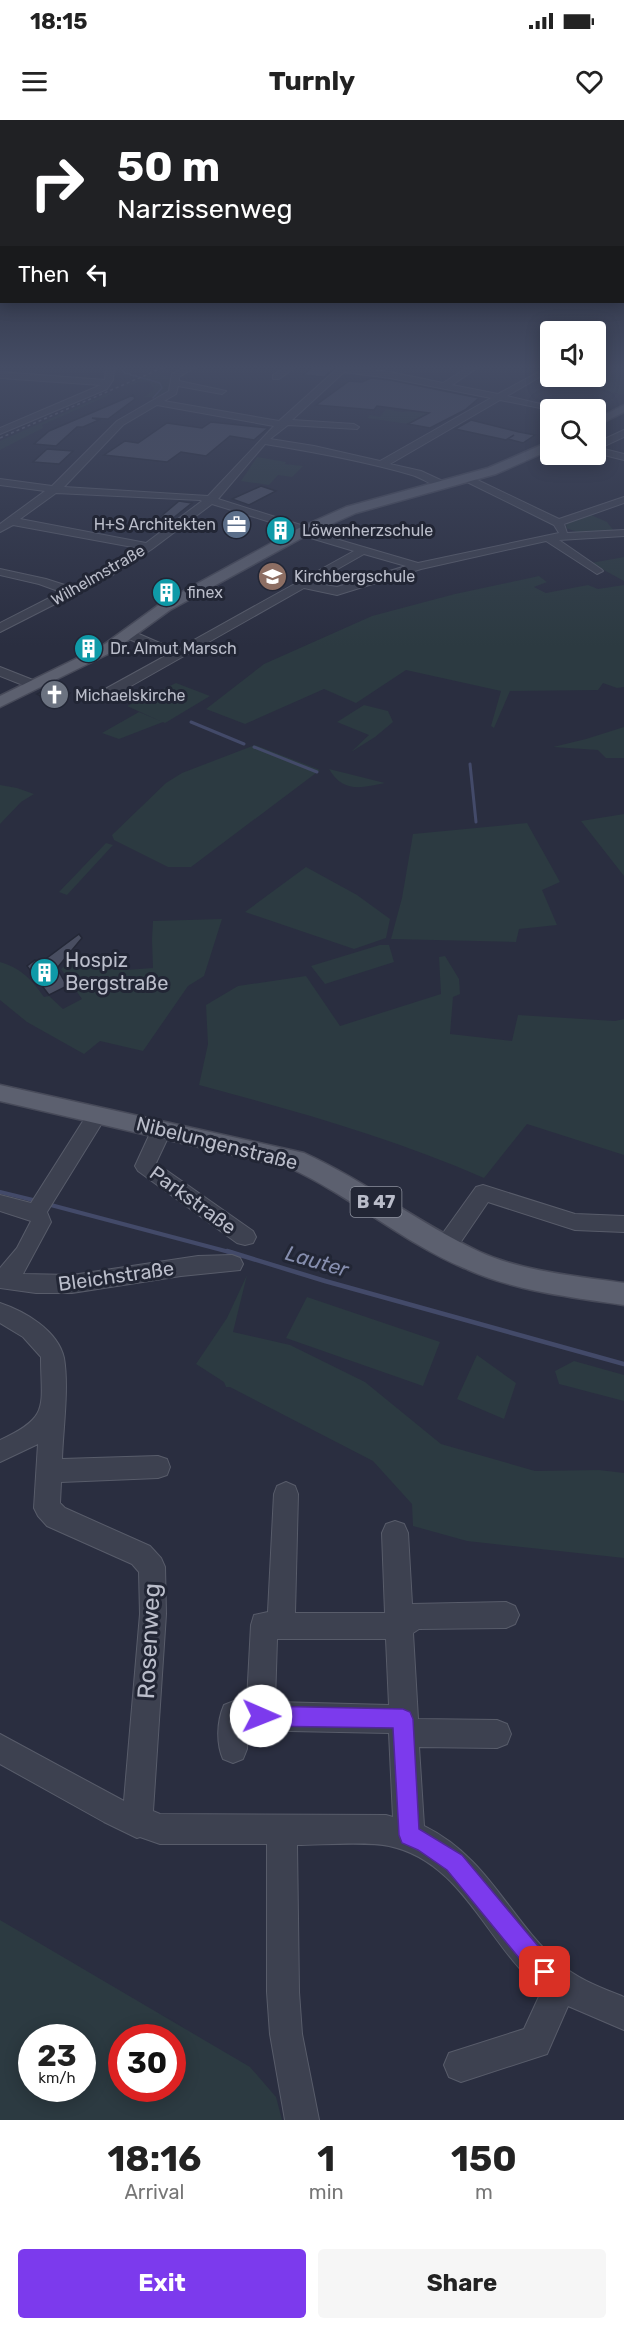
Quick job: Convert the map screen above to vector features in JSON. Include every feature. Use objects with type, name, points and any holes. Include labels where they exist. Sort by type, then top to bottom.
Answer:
[{"type":"main road","points":[[0,702],[107,649],[165,607],[304,531],[351,510],[467,478],[522,459]]},
{"type":"main road","name":"Nibelungenstraße","points":[[0,1093],[272,1154],[322,1171],[361,1192],[474,1261],[565,1285],[624,1294]]},
{"type":"street","points":[[0,529],[56,490],[85,459]]},
{"type":"street","name":"Wilhelmstraße","points":[[0,628],[110,572],[148,547],[214,496],[248,459]]},
{"type":"street","points":[[368,459],[428,477],[442,485]]},
{"type":"street","points":[[381,465],[390,459]]},
{"type":"street","points":[[467,478],[558,523],[567,536]]},
{"type":"street","points":[[0,482],[56,490],[196,496],[418,566]]},
{"type":"street","points":[[558,523],[624,500]]},
{"type":"street","points":[[11,521],[148,547]]},
{"type":"street","points":[[301,584],[337,591],[418,566],[548,537],[624,533]]},
{"type":"street","points":[[548,537],[597,571]]},
{"type":"street","points":[[103,696],[363,550]]},
{"type":"street","points":[[0,572],[42,581],[72,592]]},
{"type":"street","points":[[128,634],[177,655]]},
{"type":"street","points":[[0,671],[33,685]]},
{"type":"street","points":[[0,1279],[11,1272],[18,1263],[38,1228],[41,1219],[40,1206],[97,1115]]},
{"type":"street","name":"Parkstraße","points":[[162,1130],[145,1166],[245,1237]]},
{"type":"street","points":[[446,1246],[483,1193],[575,1222],[624,1224]]},
{"type":"street","points":[[0,1203],[40,1206]]},
{"type":"street","name":"Bleichstraße","points":[[0,1279],[64,1285],[206,1263],[232,1264]]},
{"type":"street","name":"Rosenweg","points":[[0,1312],[27,1327],[49,1349],[52,1357],[52,1415],[47,1508],[56,1517],[141,1555],[152,1567],[153,1614],[137,1822]]},
{"type":"street","points":[[0,1451],[26,1439],[39,1430],[52,1415]]},
{"type":"street","points":[[49,1471],[158,1467]]},
{"type":"street","points":[[281,1626],[286,1494]]},
{"type":"street","points":[[395,1533],[409,1835]]},
{"type":"street","points":[[261,1716],[264,1625],[400,1626],[416,1616],[506,1615]]},
{"type":"street","points":[[232,1749],[234,1715],[497,1734]]},
{"type":"street","points":[[0,1748],[114,1812],[160,1829],[386,1830],[409,1835],[455,1863],[532,1959],[561,1985],[624,2014]]},
{"type":"street","points":[[282,1831],[283,1992],[286,2034],[302,2120]]},
{"type":"street","points":[[461,2065],[535,2042],[561,1985]]},
{"type":"shaded area","points":[[255,459],[271,459],[303,466],[292,477],[278,475],[269,485],[241,481]]},
{"type":"shaded area","points":[[591,515],[607,522],[614,531],[580,533],[566,528],[567,523]]},
{"type":"shaded area","points":[[624,557],[624,581],[591,563]]},
{"type":"shaded area","points":[[539,576],[547,582],[534,587],[546,593],[588,585],[598,589],[624,585],[624,687],[617,688],[603,683],[598,690],[510,691],[494,728],[491,726],[501,691],[406,670],[356,703],[324,689],[245,724],[206,709],[264,664],[372,616],[455,594]]},
{"type":"shaded area","points":[[176,683],[210,696],[165,723],[119,739],[102,733],[139,712],[160,721],[127,706]]},
{"type":"shaded area","points":[[364,705],[388,711],[393,722],[351,752],[369,735],[337,722]]},
{"type":"shaded area","points":[[624,727],[624,758],[606,758],[598,750],[553,747],[586,739]]},
{"type":"shaded area","points":[[255,745],[320,770],[191,867],[168,867],[114,840],[112,835],[166,783],[182,773]]},
{"type":"shaded area","points":[[329,769],[385,783],[353,787],[340,782]]},
{"type":"shaded area","points":[[0,785],[34,794],[21,802],[0,824]]},
{"type":"shaded area","points":[[624,814],[624,876],[581,821]]},
{"type":"shaded area","points":[[527,823],[560,882],[542,890],[557,925],[519,929],[516,942],[391,939],[402,898],[413,834]]},
{"type":"shaded area","points":[[106,843],[113,845],[67,895],[59,892]]},
{"type":"shaded area","points":[[306,867],[357,895],[390,919],[386,938],[354,949],[245,912]]},
{"type":"shaded area","points":[[222,919],[204,976],[188,986],[143,1051],[100,1041],[84,1054],[27,1022],[0,1000],[0,962],[20,971],[44,997],[49,996],[63,1009],[82,999],[61,969],[75,956],[126,970],[153,968],[153,921]]},
{"type":"shaded area","points":[[380,945],[389,945],[394,962],[325,984],[311,966]]},
{"type":"shaded area","points":[[445,956],[459,979],[460,994],[453,997],[450,1034],[512,1041],[518,1015],[615,1021],[624,1019],[624,1155],[527,1124],[484,1178],[379,1137],[199,1085],[208,1044],[206,1005],[238,986],[306,976],[340,1026],[441,994],[439,957]]},
{"type":"shaded area","points":[[247,1275],[233,1332],[290,1345],[365,1382],[441,1444],[535,1471],[599,1470],[624,1473],[624,1558],[467,1541],[413,1526],[412,1504],[373,1461],[226,1387],[224,1382],[196,1364],[227,1318]]},
{"type":"shaded area","points":[[307,1297],[440,1342],[423,1386],[286,1338]]},
{"type":"shaded area","points":[[477,1355],[516,1383],[504,1419],[457,1399]]},
{"type":"shaded area","points":[[574,1361],[624,1375],[624,1401],[559,1384],[555,1371]]},
{"type":"shaded area","points":[[0,1920],[177,2024],[108,2024],[108,2102],[186,2102],[186,2029],[250,2067],[276,2097],[282,2120],[0,2120]]},
{"type":"building","points":[[36,459],[64,459],[59,464],[33,462]]},
{"type":"building","points":[[143,459],[171,459],[167,462]]},
{"type":"building","points":[[261,486],[276,491],[249,505],[232,499]]},
{"type":"building","points":[[179,501],[192,503],[172,519],[160,517]]},
{"type":"building","name":"Michaelskirche","points":[[54,686],[70,693],[63,699],[52,702],[37,694]]},
{"type":"building","name":"Hospiz Bergstraße","points":[[79,934],[82,938],[57,968],[67,986],[49,995],[27,966],[35,960],[40,963]]},
{"type":"waterway","points":[[191,722],[244,744]]},
{"type":"waterway","points":[[254,747],[317,772]]},
{"type":"waterway","points":[[470,764],[476,822]]},
{"type":"waterway","name":"Lauter","points":[[0,1192],[37,1201]]},
{"type":"waterway","name":"Lauter","points":[[47,1204],[233,1253]]},
{"type":"waterway","name":"Lauter","points":[[227,1251],[325,1281],[624,1364]]},
{"type":"place","name":"H+S Architekten","points":[[237,524]]},
{"type":"place","name":"Löwenherzschule","points":[[281,530]]},
{"type":"place","name":"Kirchbergschule","points":[[273,576]]},
{"type":"place","name":"finex","points":[[166,592]]},
{"type":"place","name":"Dr. Almut Marsch","points":[[89,648]]},
{"type":"place","name":"Michaelskirche","points":[[54,695]]},
{"type":"place","name":"Hospiz Bergstraße","points":[[44,972]]},
{"type":"route","points":[[261,1716],[403,1719],[409,1835],[441,1852],[468,1876],[532,1959],[545,1972]]}]
